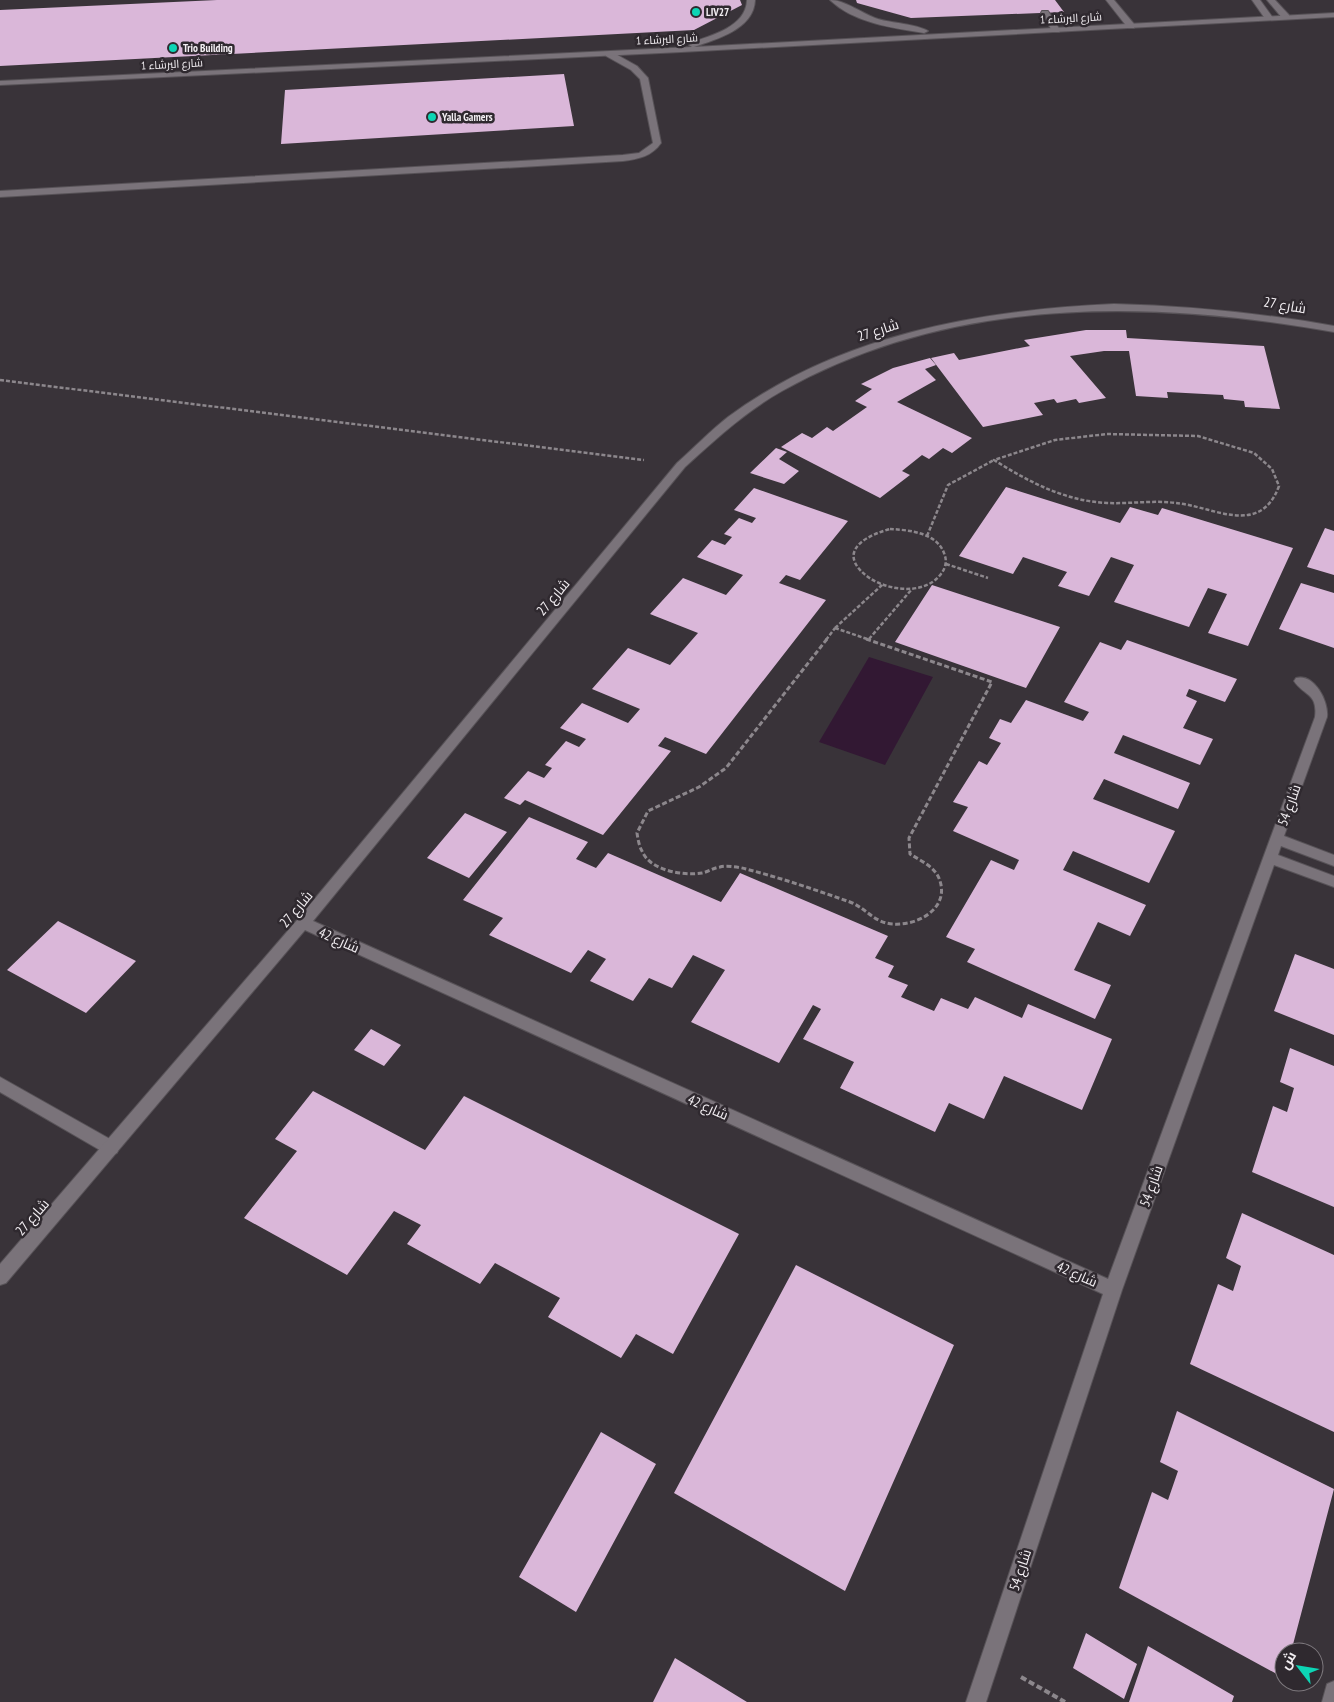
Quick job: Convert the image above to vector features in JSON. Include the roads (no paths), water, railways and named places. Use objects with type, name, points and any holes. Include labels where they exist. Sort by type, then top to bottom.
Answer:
[{"type":"street","points":[[681,50],[734,28],[744,20],[750,11],[751,0]]},
{"type":"street","points":[[834,0],[844,8],[862,17],[884,24],[946,36]]},
{"type":"street","points":[[1110,0],[1131,26]]},
{"type":"street","points":[[1121,0],[1140,26]]},
{"type":"street","points":[[1256,0],[1269,18]]},
{"type":"street","points":[[1271,0],[1286,17]]},
{"type":"street","points":[[1045,13],[1056,30]]},
{"type":"street","name":"شارع البرشاء 1","points":[[0,83],[609,54],[1334,14]]},
{"type":"street","points":[[0,194],[613,159],[642,155],[649,152],[657,143],[646,82],[639,71],[609,54]]},
{"type":"street","name":"شارع 27","points":[[0,1278],[304,923],[681,465],[731,420],[790,382],[857,352],[928,330],[1005,315],[1085,308],[1178,308],[1254,315],[1334,328]]},
{"type":"street","name":"شارع 54","points":[[976,1702],[1113,1290],[1322,710],[1322,702],[1317,695],[1300,681]]},
{"type":"street","points":[[1277,839],[1334,861]]},
{"type":"street","points":[[1270,858],[1334,882]]},
{"type":"street","name":"شارع 42","points":[[304,923],[1113,1290]]},
{"type":"street","points":[[0,1084],[111,1148]]},
{"type":"street","points":[[1332,1702],[1334,1691]]},
{"type":"place","name":"LIV27","points":[[696,12]]},
{"type":"place","name":"Trio Building","points":[[173,48]]},
{"type":"place","name":"Yalla Gamers","points":[[432,117]]}]
